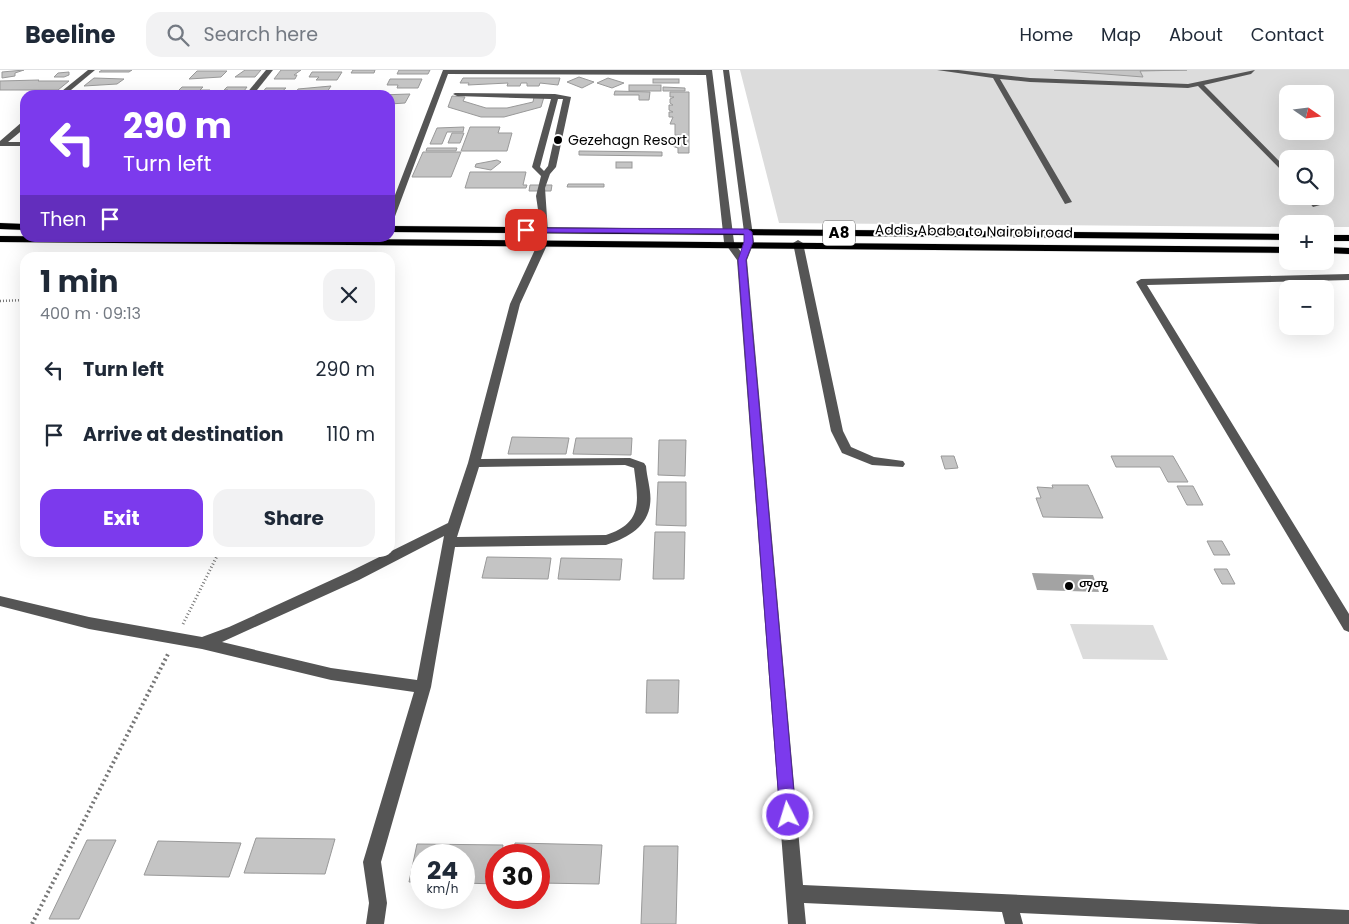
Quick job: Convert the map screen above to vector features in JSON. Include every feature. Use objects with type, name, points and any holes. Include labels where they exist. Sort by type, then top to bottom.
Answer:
[{"type":"highway","points":[[0,226],[20,226]]},
{"type":"highway","name":"Addis Ababa to Nairobi road","points":[[395,229],[545,230],[728,237]]},
{"type":"highway","name":"Addis Ababa to Nairobi road","points":[[395,240],[543,243],[728,237],[1279,237]]},
{"type":"highway","name":"Addis Ababa to Nairobi road","points":[[748,237],[798,243],[1279,250]]},
{"type":"highway","points":[[1334,238],[1349,238]]},
{"type":"highway","name":"Addis Ababa to Nairobi road","points":[[0,239],[20,239]]},
{"type":"highway","points":[[1334,250],[1349,250]]},
{"type":"street","points":[[67,90],[92,70]]},
{"type":"street","points":[[253,90],[270,70]]},
{"type":"street","points":[[726,70],[748,237],[742,260],[797,924]]},
{"type":"street","points":[[940,70],[996,77],[1090,84],[1200,84],[1249,74],[1252,70]]},
{"type":"street","points":[[395,206],[445,71],[709,72],[728,237],[742,260]]},
{"type":"street","points":[[996,77],[1068,202]]},
{"type":"street","points":[[1200,84],[1279,166]]},
{"type":"street","points":[[457,94],[566,97],[552,167],[543,174],[540,188],[545,230]]},
{"type":"street","points":[[543,174],[536,167],[554,96]]},
{"type":"street","points":[[0,144],[20,128]]},
{"type":"street","points":[[0,144],[20,144]]},
{"type":"street","points":[[375,924],[378,903],[372,862],[423,687],[449,542],[474,463],[515,304],[543,243]]},
{"type":"street","points":[[798,243],[837,431],[846,450],[872,461],[899,464]]},
{"type":"street","points":[[1349,277],[1140,282],[1349,626]]},
{"type":"street","points":[[449,542],[606,540],[620,537],[634,523],[644,507],[640,466],[635,463],[626,461],[474,463]]},
{"type":"street","points":[[395,555],[453,526]]},
{"type":"street","points":[[202,643],[234,631],[391,557]]},
{"type":"street","points":[[0,601],[89,623],[202,643],[331,674],[423,687]]},
{"type":"street","points":[[795,894],[1349,919]]},
{"type":"street","points":[[1009,905],[1014,924]]},
{"type":"path","points":[[0,300],[20,300]]},
{"type":"path","points":[[32,924],[216,557]]},
{"type":"shaded area","points":[[740,70],[1349,70],[1349,227],[1334,227],[1334,215],[1279,215],[1279,227],[779,223]]},
{"type":"shaded area","points":[[1032,573],[1093,575],[1099,592],[1037,590]]},
{"type":"shaded area","points":[[1070,624],[1153,625],[1168,660],[1083,659]]},
{"type":"building","points":[[24,70],[15,73],[15,76],[2,78],[2,72]]},
{"type":"building","points":[[102,70],[132,70],[129,72],[99,72]]},
{"type":"building","points":[[245,70],[261,70],[255,77],[235,77]]},
{"type":"building","points":[[281,70],[301,70],[294,75],[297,75],[295,79],[274,79]]},
{"type":"building","points":[[353,70],[375,70],[374,73],[351,73]]},
{"type":"building","points":[[399,70],[430,70],[428,74],[397,74]]},
{"type":"building","points":[[1054,70],[1187,70],[1140,71],[1143,77]]},
{"type":"building","points":[[197,71],[227,71],[221,77],[189,79]]},
{"type":"building","points":[[69,72],[69,75],[64,77],[54,77],[58,73]]},
{"type":"building","points":[[312,72],[342,72],[337,80],[316,80],[319,77],[309,77]]},
{"type":"building","points":[[579,77],[594,82],[582,88],[567,82]]},
{"type":"building","points":[[94,78],[124,79],[117,84],[84,86]]},
{"type":"building","points":[[463,78],[560,78],[558,85],[540,83],[539,86],[527,86],[527,83],[521,83],[520,86],[507,86],[508,83],[468,85],[469,83],[460,83]]},
{"type":"building","points":[[608,78],[624,83],[612,88],[597,83]]},
{"type":"building","points":[[390,79],[422,79],[418,88],[397,88],[398,85],[387,85]]},
{"type":"building","points":[[653,79],[679,79],[679,83],[653,83]]},
{"type":"building","points":[[0,81],[69,81],[58,90],[0,90]]},
{"type":"building","points":[[629,85],[661,85],[661,91],[629,91]]},
{"type":"building","points":[[331,86],[328,90],[298,89]]},
{"type":"building","points":[[182,87],[203,87],[200,90],[179,90]]},
{"type":"building","points":[[227,87],[247,87],[245,90],[224,90]]},
{"type":"building","points":[[663,87],[685,88],[685,91],[663,91]]},
{"type":"building","points":[[266,88],[286,88],[284,90],[264,90]]},
{"type":"building","points":[[615,91],[650,92],[649,100],[639,100],[639,95],[614,95]]},
{"type":"building","points":[[670,92],[689,92],[689,136],[675,135],[675,124],[670,124],[673,117],[669,117],[669,112],[673,112],[669,110],[669,105],[673,105],[670,103],[670,99],[674,97],[670,97]]},
{"type":"building","points":[[395,94],[410,94],[405,103],[395,104]]},
{"type":"building","points":[[452,96],[465,97],[463,101],[486,108],[507,108],[533,102],[534,97],[544,97],[541,107],[504,117],[481,117],[448,107]]},
{"type":"building","points":[[464,127],[463,132],[447,132],[442,144],[430,144],[437,128]]},
{"type":"building","points":[[470,127],[500,127],[498,133],[512,133],[507,151],[461,151]]},
{"type":"building","points":[[452,133],[464,133],[460,143],[448,143]]},
{"type":"building","points":[[678,136],[689,136],[689,153],[678,153],[678,148],[669,145],[670,142],[678,140]]},
{"type":"building","points":[[427,148],[457,148],[456,151],[426,151]]},
{"type":"building","points":[[579,151],[662,152],[662,156],[579,155]]},
{"type":"building","points":[[423,152],[461,152],[451,177],[412,177]]},
{"type":"building","points":[[497,160],[501,162],[491,170],[475,167],[476,164]]},
{"type":"building","points":[[616,162],[632,162],[632,168],[616,168]]},
{"type":"building","points":[[470,172],[526,172],[523,185],[527,185],[526,188],[465,188]]},
{"type":"building","points":[[568,184],[604,184],[604,187],[567,187]]},
{"type":"building","points":[[530,185],[552,185],[551,191],[529,191]]},
{"type":"building","points":[[512,437],[569,438],[566,454],[508,454]]},
{"type":"building","points":[[576,438],[632,438],[631,455],[573,454]]},
{"type":"building","points":[[659,440],[686,440],[685,476],[658,475]]},
{"type":"building","points":[[941,456],[954,456],[958,468],[945,469]]},
{"type":"building","points":[[1111,456],[1173,456],[1188,482],[1168,482],[1160,467],[1116,467]]},
{"type":"building","points":[[658,482],[686,482],[686,526],[656,525]]},
{"type":"building","points":[[1052,485],[1088,485],[1103,518],[1043,517],[1036,498],[1041,498],[1037,487],[1053,488]]},
{"type":"building","points":[[1177,486],[1193,486],[1203,505],[1187,505]]},
{"type":"building","points":[[655,532],[685,532],[684,579],[653,579]]},
{"type":"building","points":[[1207,541],[1222,541],[1230,555],[1214,555]]},
{"type":"building","points":[[487,557],[551,558],[548,579],[482,578]]},
{"type":"building","points":[[561,558],[622,559],[620,580],[558,579]]},
{"type":"building","points":[[1214,569],[1227,569],[1235,584],[1222,584]]},
{"type":"building","points":[[647,680],[679,680],[678,713],[646,713]]},
{"type":"building","points":[[256,838],[335,839],[325,874],[244,873]]},
{"type":"building","points":[[87,840],[116,840],[79,919],[49,919]]},
{"type":"building","points":[[158,841],[241,843],[229,877],[144,875]]},
{"type":"building","points":[[515,843],[602,845],[599,884],[550,883],[550,844]]},
{"type":"building","points":[[475,845],[485,845],[485,884],[475,883]]},
{"type":"building","points":[[644,846],[678,846],[676,924],[641,924]]},
{"type":"place","name":"Gezehagn Resort","points":[[558,140]]},
{"type":"place","name":"ማሜ","points":[[1069,586]]},
{"type":"route","points":[[526,230],[748,232],[749,242],[742,260],[788,815]]}]
